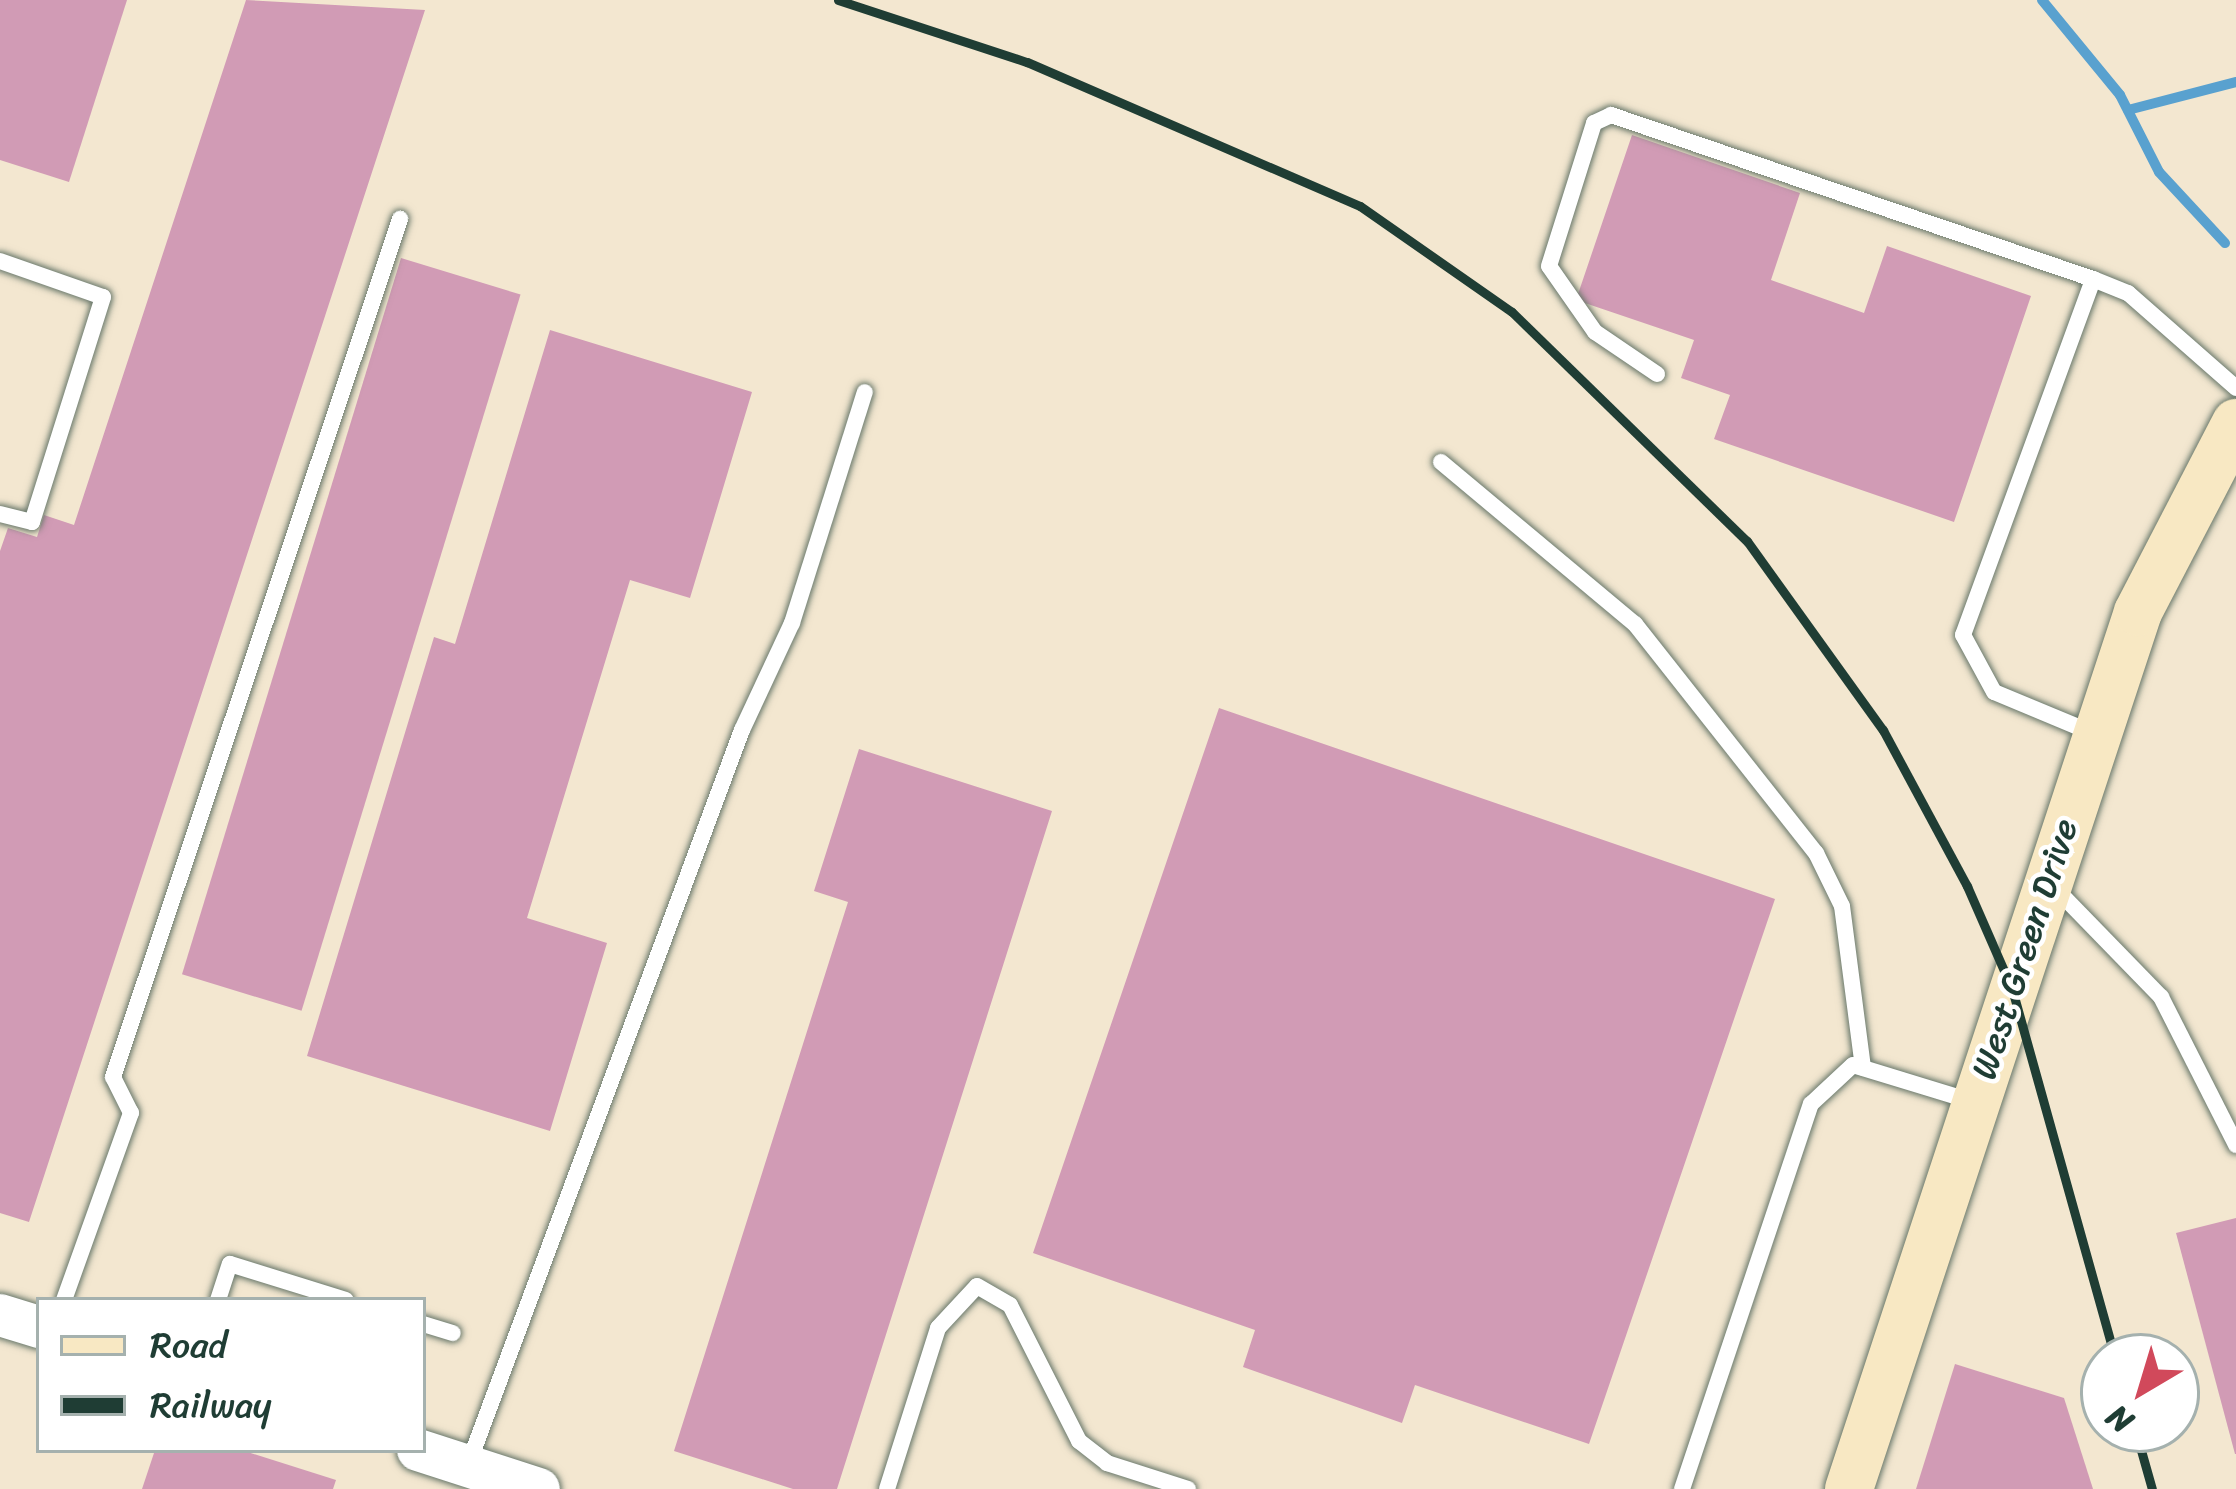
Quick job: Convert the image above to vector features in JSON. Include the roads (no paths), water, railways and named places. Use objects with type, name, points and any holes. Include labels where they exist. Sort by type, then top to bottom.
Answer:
[{"type":"main road","name":"West Green Drive","points":[[1849,1489],[2138,612],[2236,423]]},
{"type":"street","points":[[426,1453],[538,1489]]},
{"type":"lane","points":[[1657,374],[1579,316],[1549,266],[1594,123],[1611,115],[2128,293],[2188,356],[2236,388]]},
{"type":"lane","points":[[65,1297],[131,1113],[113,1077],[400,219]]},
{"type":"lane","points":[[0,261],[104,297],[32,522],[0,514]]},
{"type":"lane","points":[[2093,279],[1963,635],[1994,692],[2096,735]]},
{"type":"lane","points":[[468,1466],[742,730],[792,623],[865,392]]},
{"type":"lane","points":[[1441,462],[1635,624],[1816,853],[1842,906],[1863,1067]]},
{"type":"lane","points":[[2047,879],[2161,997],[2236,1145]]},
{"type":"lane","points":[[1682,1489],[1811,1104],[1833,1076],[1863,1067],[1975,1102]]},
{"type":"lane","points":[[219,1297],[230,1264],[336,1297]]},
{"type":"lane","points":[[887,1489],[938,1328],[977,1286],[1010,1305],[1078,1441],[1107,1463],[1188,1489]]},
{"type":"lane","points":[[426,1325],[453,1333]]},
{"type":"waterway","points":[[2042,0],[2120,95],[2159,172],[2225,243]]},
{"type":"waterway","points":[[2128,110],[2236,82]]},
{"type":"railway","points":[[838,0],[1027,62],[1360,206],[1512,312],[1747,541],[1883,730],[1967,886],[2012,989],[2108,1333]]},
{"type":"railway","points":[[2142,1453],[2152,1489]]}]
